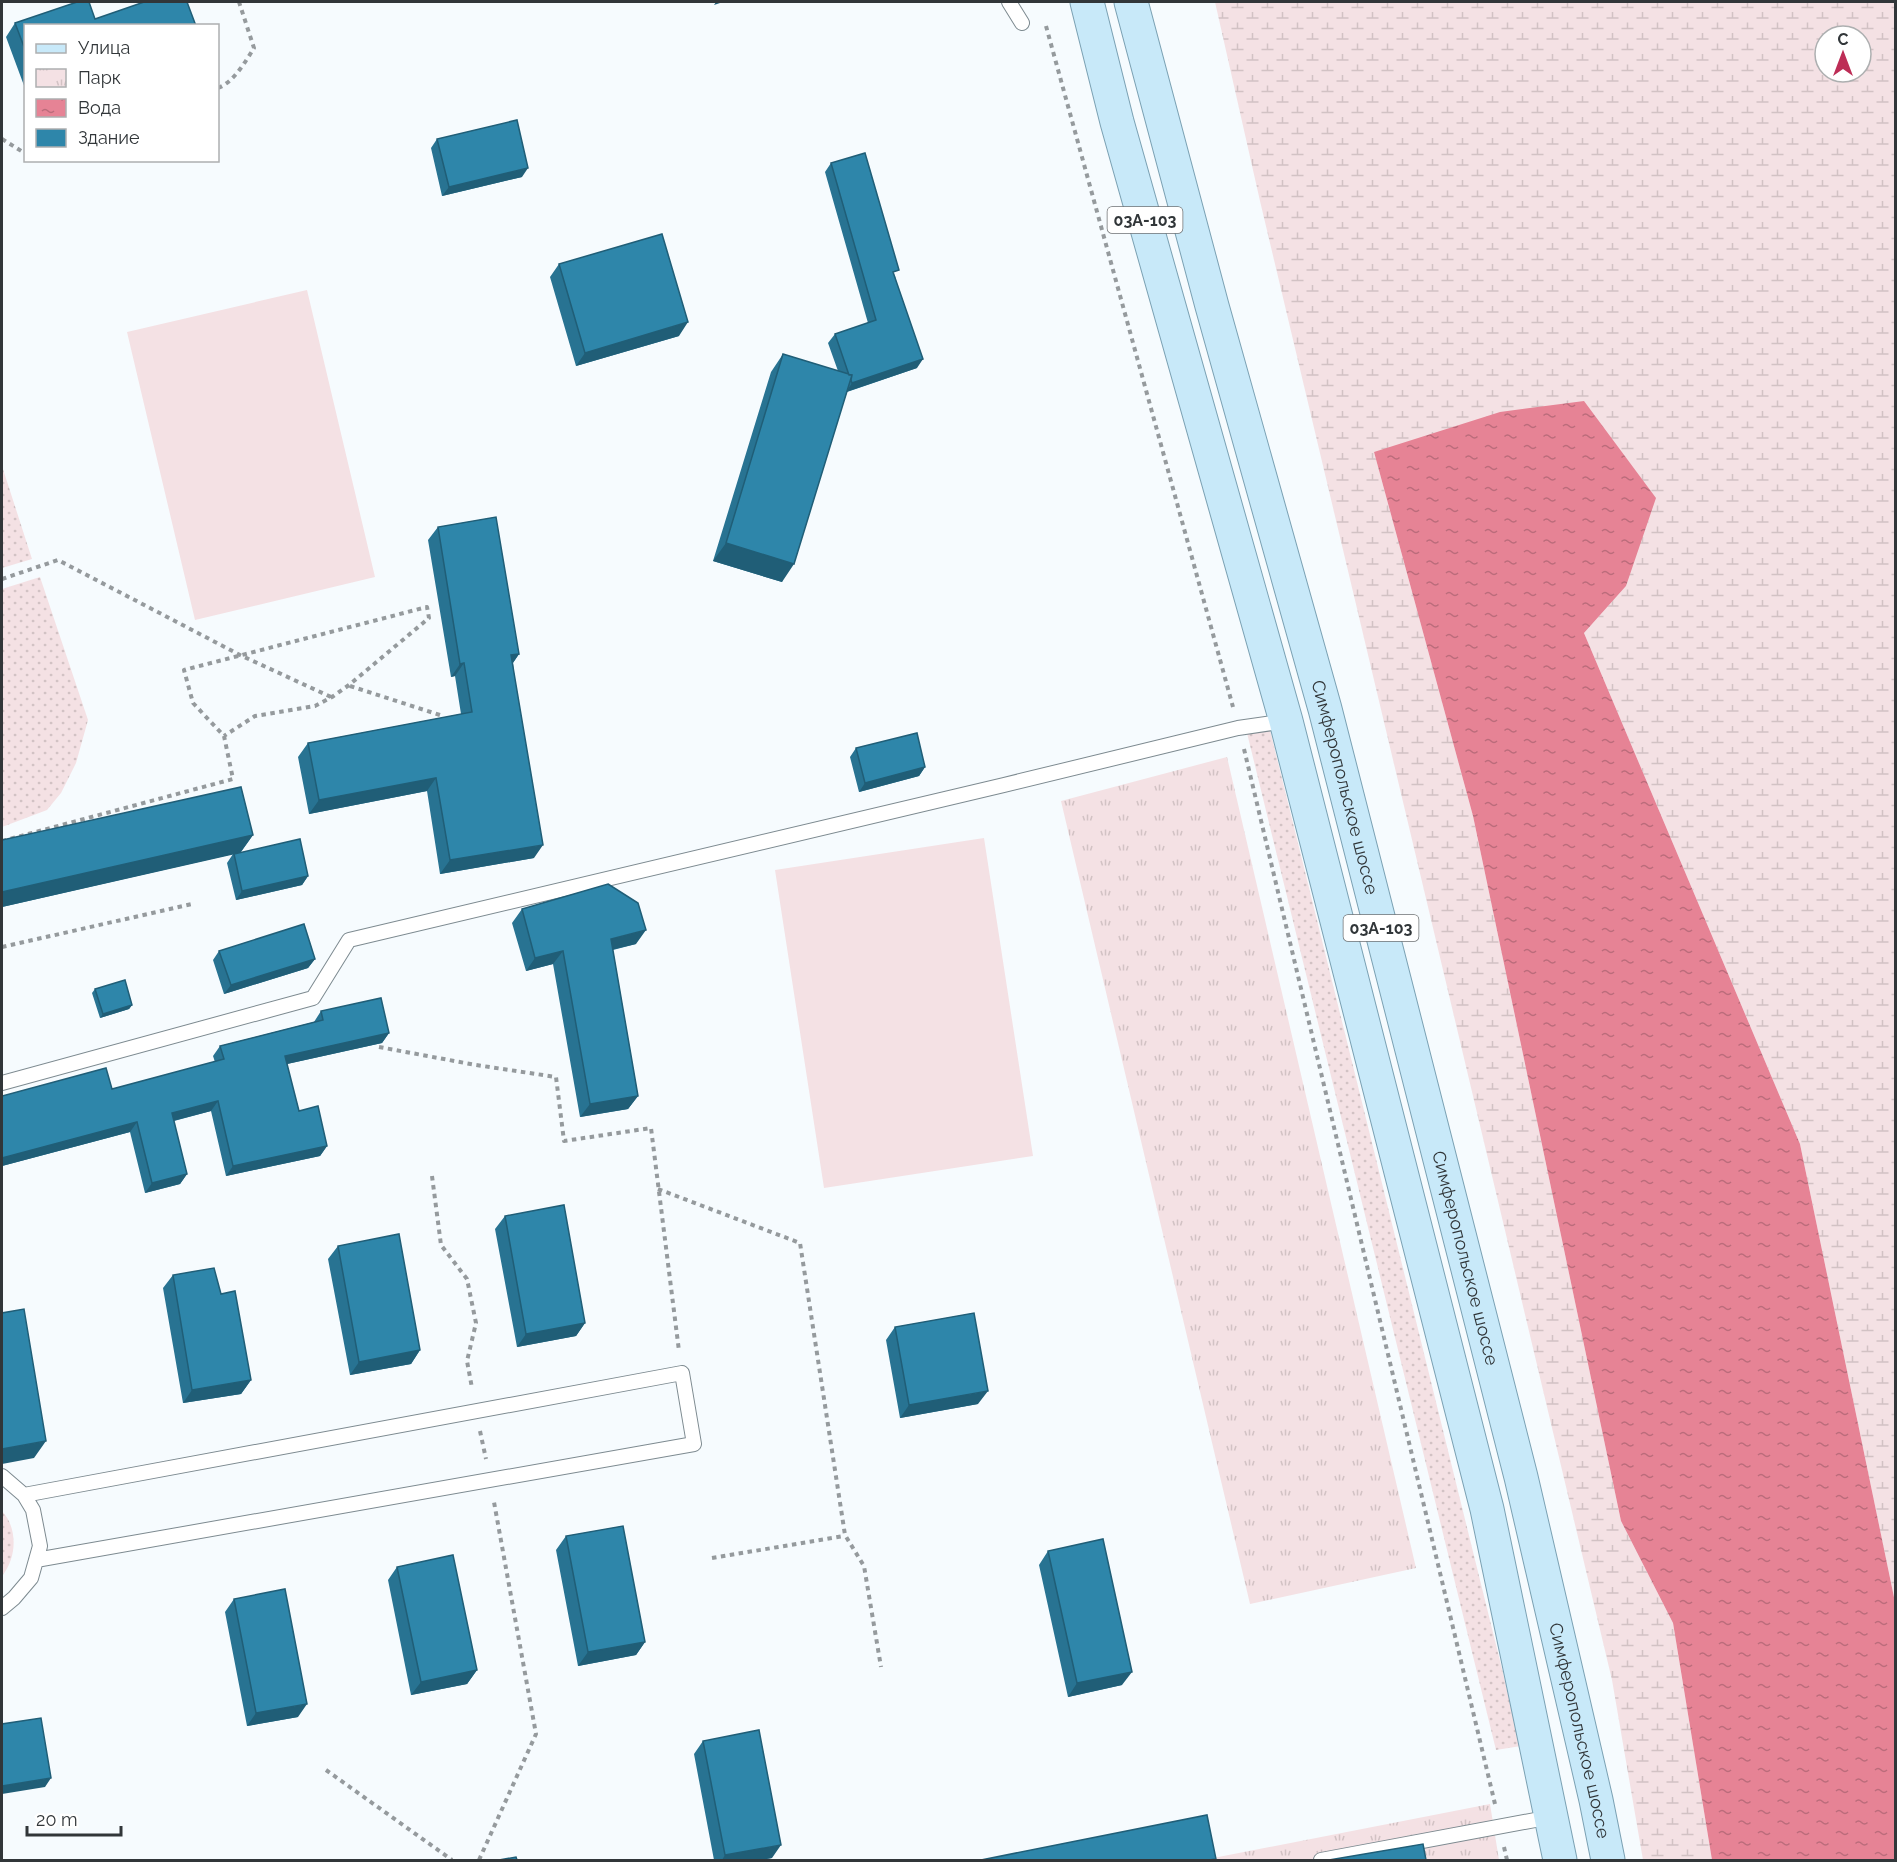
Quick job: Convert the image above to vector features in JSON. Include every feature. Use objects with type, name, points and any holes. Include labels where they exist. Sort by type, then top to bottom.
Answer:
[{"type":"main road","name":"03А-103","points":[[1087,2],[1117,122],[1286,721],[1487,1509],[1560,1860]]},
{"type":"main road","name":"Симферопольское шоссе","points":[[1131,2],[1215,317],[1325,709],[1521,1477],[1608,1860]]},
{"type":"lane","points":[[1009,2],[1022,23]]},
{"type":"lane","points":[[2,1083],[313,998],[349,940],[1239,728],[1286,721]]},
{"type":"lane","points":[[24,1495],[682,1373],[694,1444],[36,1560]]},
{"type":"lane","points":[[2,1476],[24,1495],[33,1510],[40,1546],[31,1578],[2,1608]]},
{"type":"lane","points":[[1321,1860],[1551,1817]]},
{"type":"path","points":[[219,88],[244,64],[254,48],[239,2]]},
{"type":"path","points":[[1043,16],[1239,728],[1507,1860]]},
{"type":"path","points":[[2,139],[24,153]]},
{"type":"path","points":[[2,579],[58,560],[240,655],[332,697]]},
{"type":"path","points":[[2,841],[233,779],[224,735],[193,703],[184,670],[427,607],[429,618],[332,697],[315,706],[255,716],[224,735]]},
{"type":"path","points":[[349,685],[443,716],[445,728]]},
{"type":"path","points":[[2,947],[192,904]]},
{"type":"path","points":[[380,1047],[556,1077],[564,1142],[651,1128],[682,1373]]},
{"type":"path","points":[[432,1176],[441,1245],[467,1279],[476,1323],[467,1361],[536,1734],[479,1860]]},
{"type":"path","points":[[658,1190],[800,1243],[845,1535],[864,1566],[882,1667]]},
{"type":"path","points":[[712,1558],[845,1535]]},
{"type":"path","points":[[326,1770],[452,1860]]},
{"type":"green space","points":[[1215,2],[1895,2],[1895,1602],[1800,1144],[1584,633],[1626,586],[1374,452],[1473,816],[1621,1521],[1673,1623],[1712,1860],[1643,1860],[1612,1680],[1260,201]]},
{"type":"green space","points":[[307,290],[375,577],[195,620],[127,332]]},
{"type":"green space","points":[[2,466],[32,559],[2,568]]},
{"type":"green space","points":[[40,577],[88,720],[76,763],[61,793],[47,810],[2,827],[2,589]]},
{"type":"green space","points":[[1270,730],[1521,1746],[1496,1750],[1247,733]]},
{"type":"green space","points":[[1227,757],[1416,1568],[1250,1604],[1061,801]]},
{"type":"green space","points":[[984,838],[1033,1156],[824,1188],[775,870]]},
{"type":"green space","points":[[2,1511],[11,1526],[14,1543],[11,1561],[2,1576]]},
{"type":"green space","points":[[1490,1804],[1499,1860],[1203,1860]]},
{"type":"water","points":[[1584,401],[1656,498],[1626,586],[1584,633],[1800,1144],[1895,1602],[1895,1860],[1712,1860],[1673,1623],[1621,1521],[1473,816],[1374,452],[1500,412]]},
{"type":"building","points":[[77,2],[89,2],[95,19],[144,2],[187,2],[195,24],[24,24],[24,47],[15,23]]},
{"type":"building","points":[[517,120],[528,168],[449,187],[437,139]]},
{"type":"building","points":[[865,153],[899,270],[893,272],[923,359],[852,383],[852,375],[849,375],[835,334],[876,320],[831,163]]},
{"type":"building","points":[[662,234],[688,322],[585,353],[559,264]]},
{"type":"building","points":[[783,354],[852,375],[794,564],[726,543]]},
{"type":"building","points":[[496,517],[519,654],[511,655],[543,845],[450,860],[436,778],[319,800],[308,743],[472,712],[464,663],[460,664],[438,527]]},
{"type":"building","points":[[917,733],[925,767],[865,783],[856,748]]},
{"type":"building","points":[[241,787],[253,835],[2,892],[2,840]]},
{"type":"building","points":[[300,839],[308,876],[242,891],[234,854]]},
{"type":"building","points":[[608,884],[638,903],[646,930],[611,939],[638,1096],[590,1104],[563,951],[535,958],[522,909]]},
{"type":"building","points":[[304,924],[315,959],[231,985],[219,951]]},
{"type":"building","points":[[125,980],[132,1005],[103,1014],[95,989]]},
{"type":"building","points":[[381,998],[389,1033],[285,1056],[299,1111],[318,1106],[327,1146],[233,1166],[218,1101],[172,1113],[187,1174],[152,1183],[137,1122],[2,1158],[2,1096],[106,1068],[112,1089],[224,1059],[220,1046],[323,1020],[321,1011]]},
{"type":"building","points":[[564,1205],[585,1323],[526,1334],[505,1216]]},
{"type":"building","points":[[399,1234],[420,1350],[359,1362],[338,1246]]},
{"type":"building","points":[[214,1268],[221,1294],[235,1291],[251,1380],[192,1390],[173,1275]]},
{"type":"building","points":[[24,1309],[46,1441],[2,1449],[2,1313]]},
{"type":"building","points":[[974,1313],[988,1391],[909,1405],[895,1327]]},
{"type":"building","points":[[623,1526],[645,1642],[588,1652],[566,1536]]},
{"type":"building","points":[[1103,1539],[1132,1672],[1077,1683],[1048,1551]]},
{"type":"building","points":[[453,1555],[477,1670],[421,1682],[397,1567]]},
{"type":"building","points":[[285,1589],[307,1704],[256,1713],[234,1599]]},
{"type":"building","points":[[41,1718],[51,1778],[2,1786],[2,1724]]},
{"type":"building","points":[[759,1730],[781,1845],[725,1855],[703,1741]]},
{"type":"building","points":[[1207,1815],[1216,1859],[981,1860]]},
{"type":"building","points":[[1423,1844],[1426,1860],[1329,1860]]},
{"type":"building","points":[[516,1857],[517,1860],[499,1860]]}]
